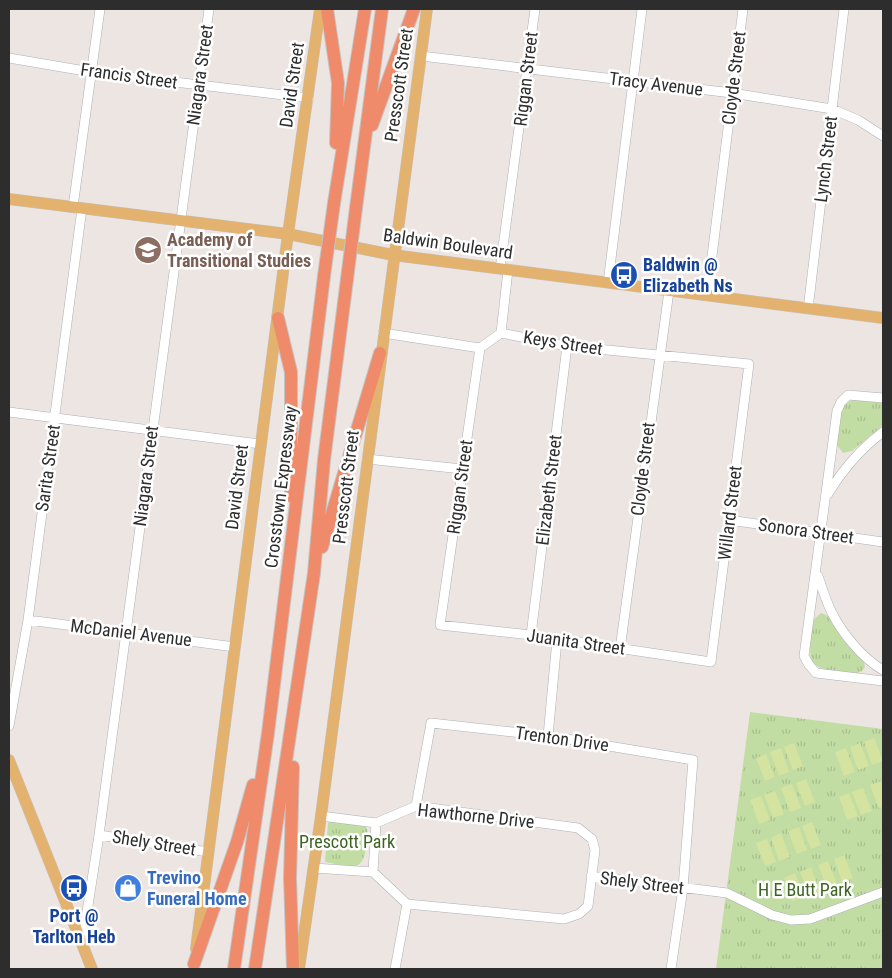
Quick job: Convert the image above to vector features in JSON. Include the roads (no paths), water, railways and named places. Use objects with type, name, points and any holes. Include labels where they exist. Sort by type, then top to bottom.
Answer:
[{"type":"highway","points":[[327,9],[338,83],[334,198]]},
{"type":"highway","name":"Crosstown Expressway","points":[[234,969],[291,554],[334,198],[365,9]]},
{"type":"highway","points":[[255,969],[272,840],[295,707],[314,573],[324,460],[382,9]]},
{"type":"highway","points":[[364,149],[414,9]]},
{"type":"highway","points":[[278,318],[291,372],[291,554]]},
{"type":"highway","points":[[314,573],[380,353]]},
{"type":"highway","points":[[293,969],[290,878],[295,707]]},
{"type":"highway","points":[[193,967],[237,842],[266,740]]},
{"type":"main road","name":"David Street","points":[[193,967],[260,444],[320,9]]},
{"type":"main road","name":"Presscott Street","points":[[299,969],[321,816],[380,353],[427,9]]},
{"type":"main road","name":"Baldwin Boulevard","points":[[9,199],[288,234],[393,255],[883,318]]},
{"type":"main road","points":[[9,760],[92,969]]},
{"type":"street","name":"Sarita Street","points":[[9,726],[28,620],[55,418],[91,72],[100,9]]},
{"type":"street","name":"Niagara Street","points":[[82,944],[99,835],[151,430],[209,9]]},
{"type":"street","name":"Riggan Street","points":[[501,333],[504,269],[535,9]]},
{"type":"street","points":[[608,283],[642,9]]},
{"type":"street","name":"Cloyde Street","points":[[707,296],[744,9]]},
{"type":"street","name":"Lynch Street","points":[[808,309],[844,9]]},
{"type":"street","name":"Tracy Avenue","points":[[421,56],[732,93],[832,109],[858,120],[883,136]]},
{"type":"street","name":"Francis Street","points":[[9,58],[91,72],[308,98]]},
{"type":"street","name":"Cloyde Street","points":[[620,649],[658,356],[669,291]]},
{"type":"street","points":[[384,333],[480,348]]},
{"type":"street","name":"Keys Street","points":[[480,348],[501,333],[567,346],[748,364]]},
{"type":"street","name":"Elizabeth Street","points":[[531,635],[567,346]]},
{"type":"street","name":"Riggan Street","points":[[440,625],[480,348]]},
{"type":"street","name":"Willard Street","points":[[711,662],[748,364]]},
{"type":"street","points":[[883,398],[848,396],[841,402],[837,411],[820,534],[817,574],[804,656],[816,673],[883,681]]},
{"type":"street","points":[[9,412],[260,444]]},
{"type":"street","points":[[826,496],[845,466],[865,446],[883,432]]},
{"type":"street","points":[[367,459],[462,469]]},
{"type":"street","name":"Sonora Street","points":[[729,520],[883,542]]},
{"type":"street","points":[[817,574],[832,613],[851,640],[876,666],[883,670]]},
{"type":"street","name":"McDaniel Avenue","points":[[28,620],[235,647]]},
{"type":"street","name":"Juanita Street","points":[[440,625],[531,635],[711,662]]},
{"type":"street","points":[[548,736],[557,640]]},
{"type":"street","name":"Trenton Drive","points":[[416,806],[431,722],[548,736],[693,760],[683,888]]},
{"type":"street","name":"Hawthorne Drive","points":[[376,823],[416,806],[578,828],[592,839],[595,850],[592,876]]},
{"type":"street","points":[[321,816],[376,823],[373,872]]},
{"type":"street","name":"Shely Street","points":[[99,835],[208,852]]},
{"type":"street","points":[[314,868],[373,872],[407,904],[395,969]]},
{"type":"street","name":"Shely Street","points":[[407,904],[564,919],[579,914],[588,906],[592,876],[727,893],[772,915],[791,920],[810,919],[883,892]]},
{"type":"street","points":[[671,969],[683,888]]},
{"type":"place","name":"Academy of Transitional Studies","points":[[148,250]]},
{"type":"place","name":"Baldwin @ Elizabeth Ns","points":[[624,275]]},
{"type":"place","name":"Port @ Tarlton Heb","points":[[74,888]]},
{"type":"place","name":"Trevino Funeral Home","points":[[128,888]]},
{"type":"park label","name":"Prescott Park","points":[[347,842]]},
{"type":"park label","name":"H E Butt Park","points":[[805,890]]}]
